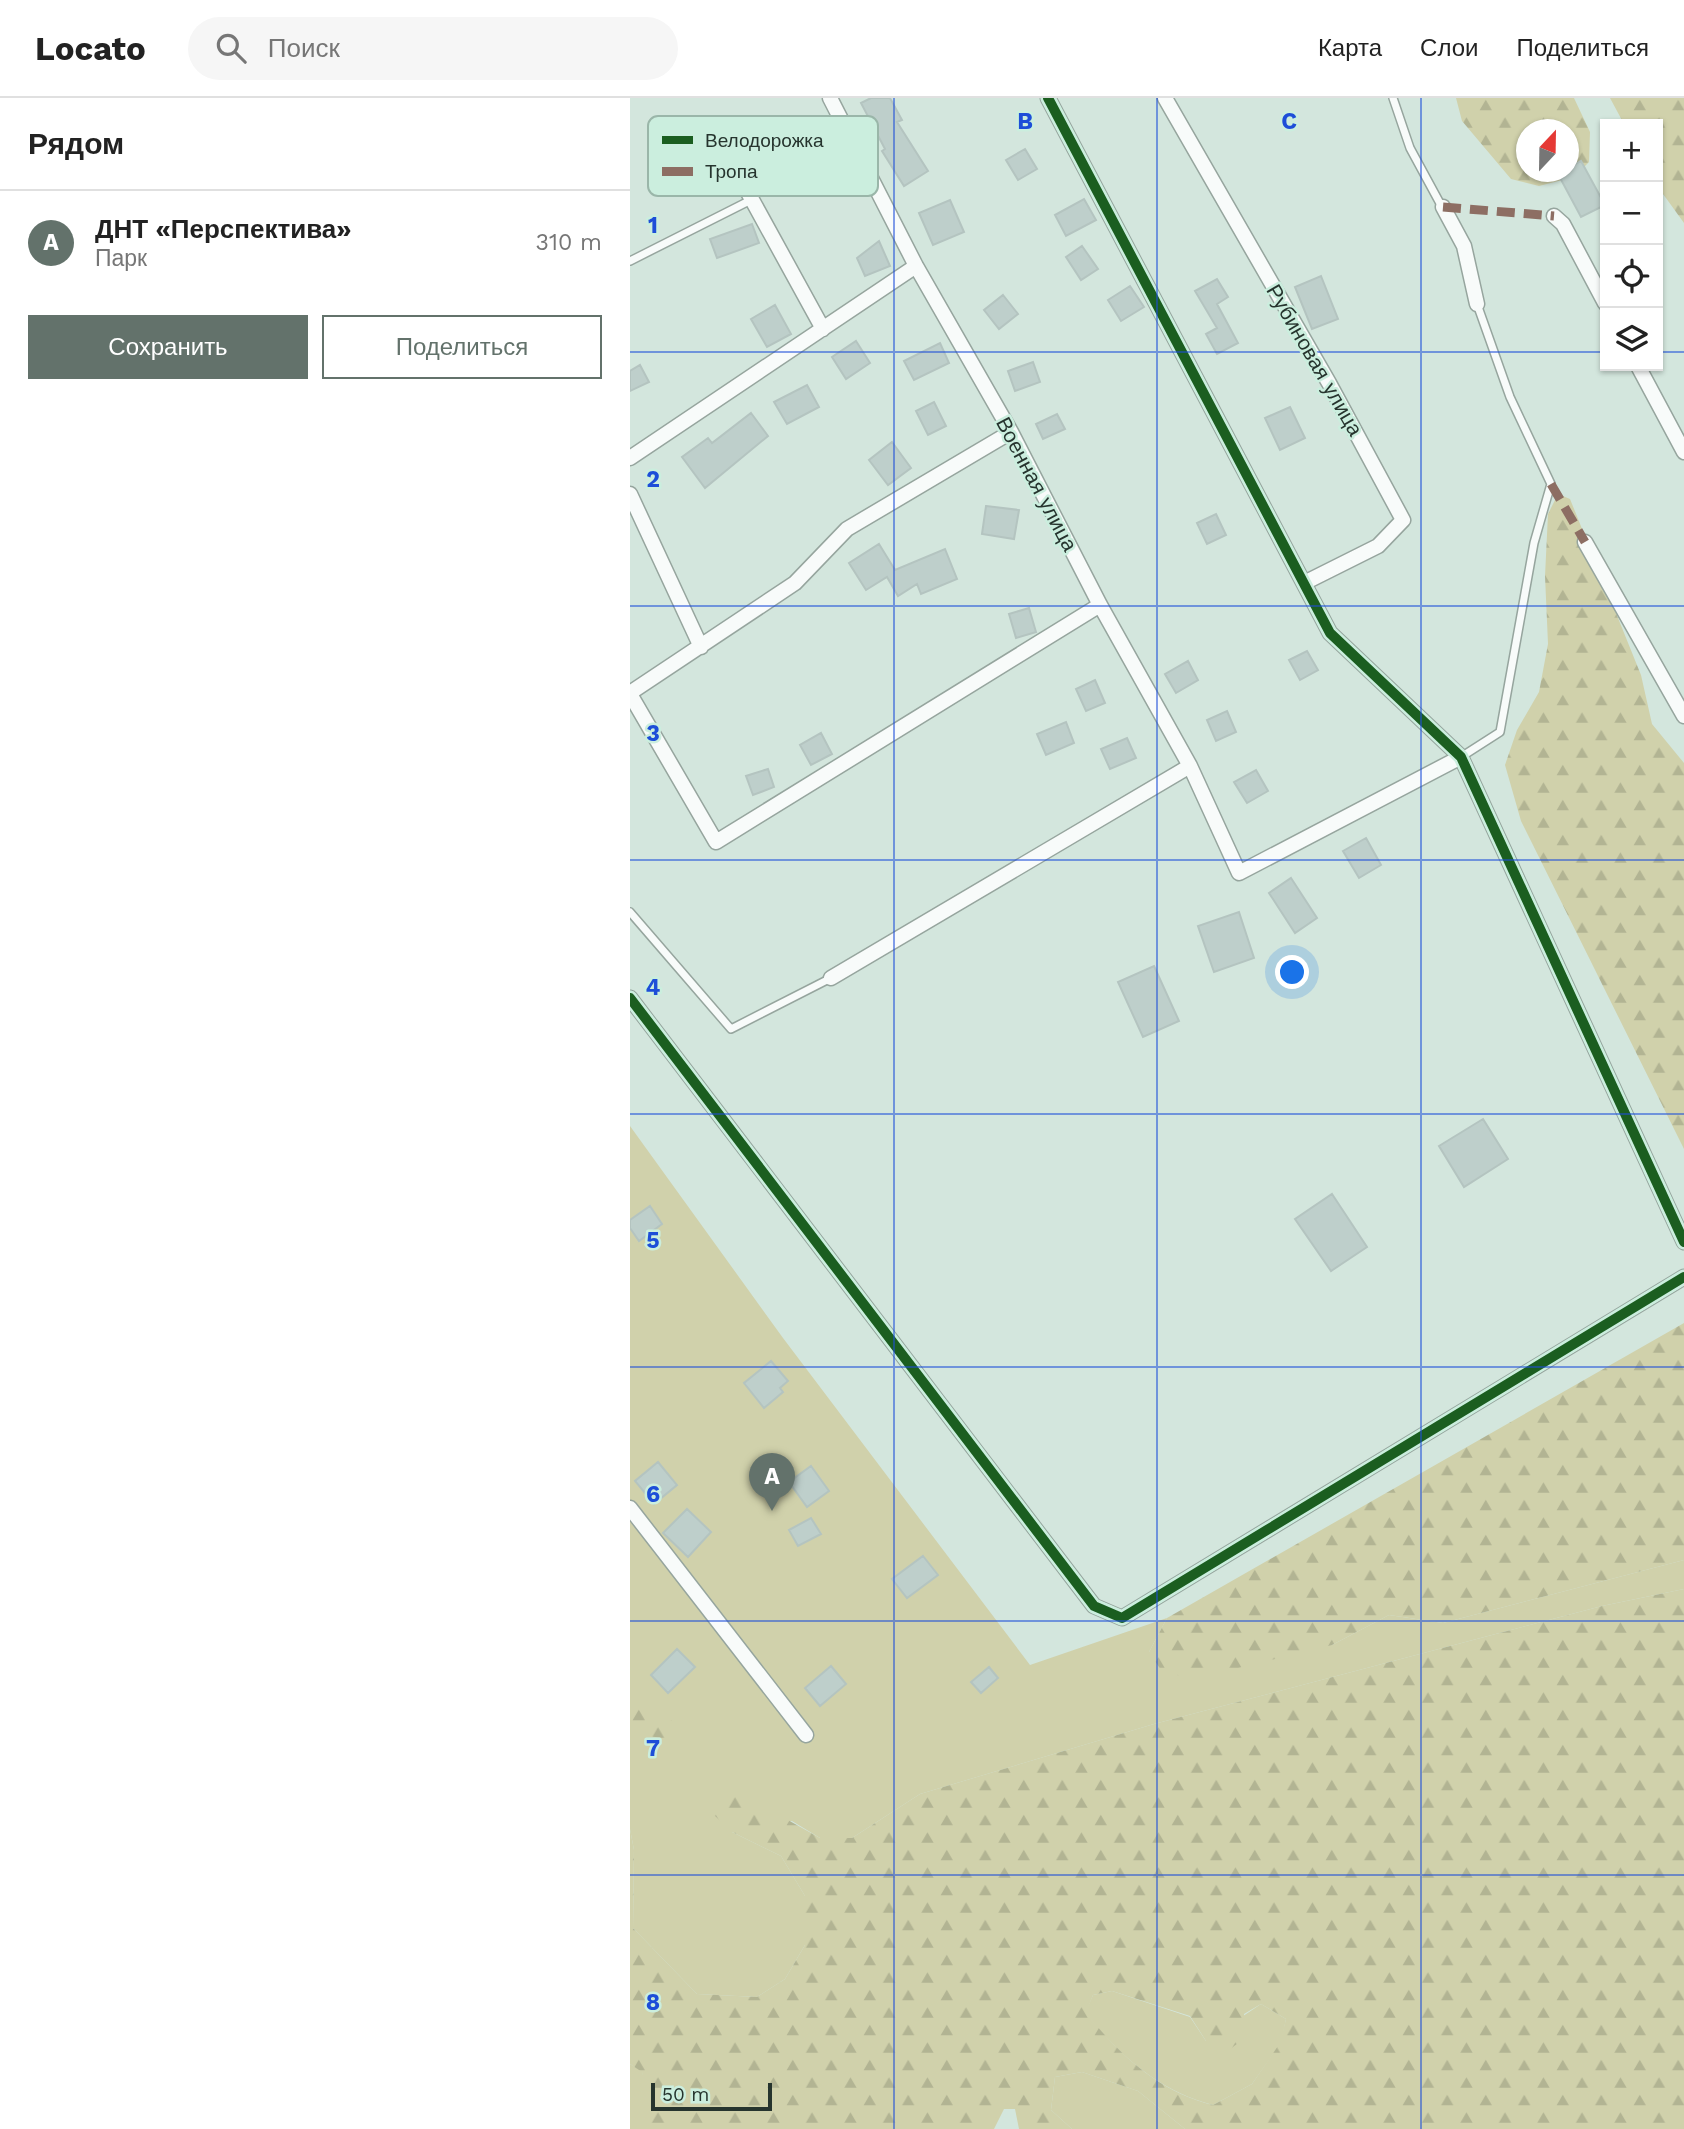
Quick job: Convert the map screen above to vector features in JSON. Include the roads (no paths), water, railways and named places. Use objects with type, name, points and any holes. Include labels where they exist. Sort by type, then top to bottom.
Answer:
[{"type":"street","name":"Военная улица","points":[[830,98],[839,116]]},
{"type":"street","points":[[1048,98],[1330,633],[1461,758],[1684,1242]]},
{"type":"street","name":"Рубиновая улица","points":[[1165,98],[1329,383],[1403,520],[1378,546],[1304,583]]},
{"type":"street","name":"Военная улица","points":[[878,192],[916,266],[1011,432],[1100,605],[1190,766],[1239,873],[1461,758]]},
{"type":"street","points":[[751,196],[823,329]]},
{"type":"street","points":[[1443,207],[1464,246],[1477,304]]},
{"type":"street","points":[[1554,216],[1563,224],[1600,294]]},
{"type":"street","points":[[630,458],[916,266]]},
{"type":"street","points":[[1641,371],[1684,452]]},
{"type":"street","points":[[1011,432],[847,529],[795,583],[630,693],[716,842],[1100,605]]},
{"type":"street","points":[[630,494],[701,647]]},
{"type":"street","points":[[1585,542],[1684,716]]},
{"type":"street","points":[[831,978],[1190,766]]},
{"type":"street","points":[[630,998],[1094,1606],[1122,1618],[1684,1277]]},
{"type":"street","points":[[630,1508],[806,1735]]},
{"type":"lane","points":[[1393,98],[1410,148],[1443,207]]},
{"type":"lane","points":[[630,261],[744,196]]},
{"type":"lane","points":[[1461,758],[1500,732],[1534,543],[1551,484],[1510,397],[1477,304]]},
{"type":"lane","points":[[630,912],[731,1029],[831,978]]},
{"type":"place","name":"ДНТ «Перспектива»","points":[[772,1511]]}]
